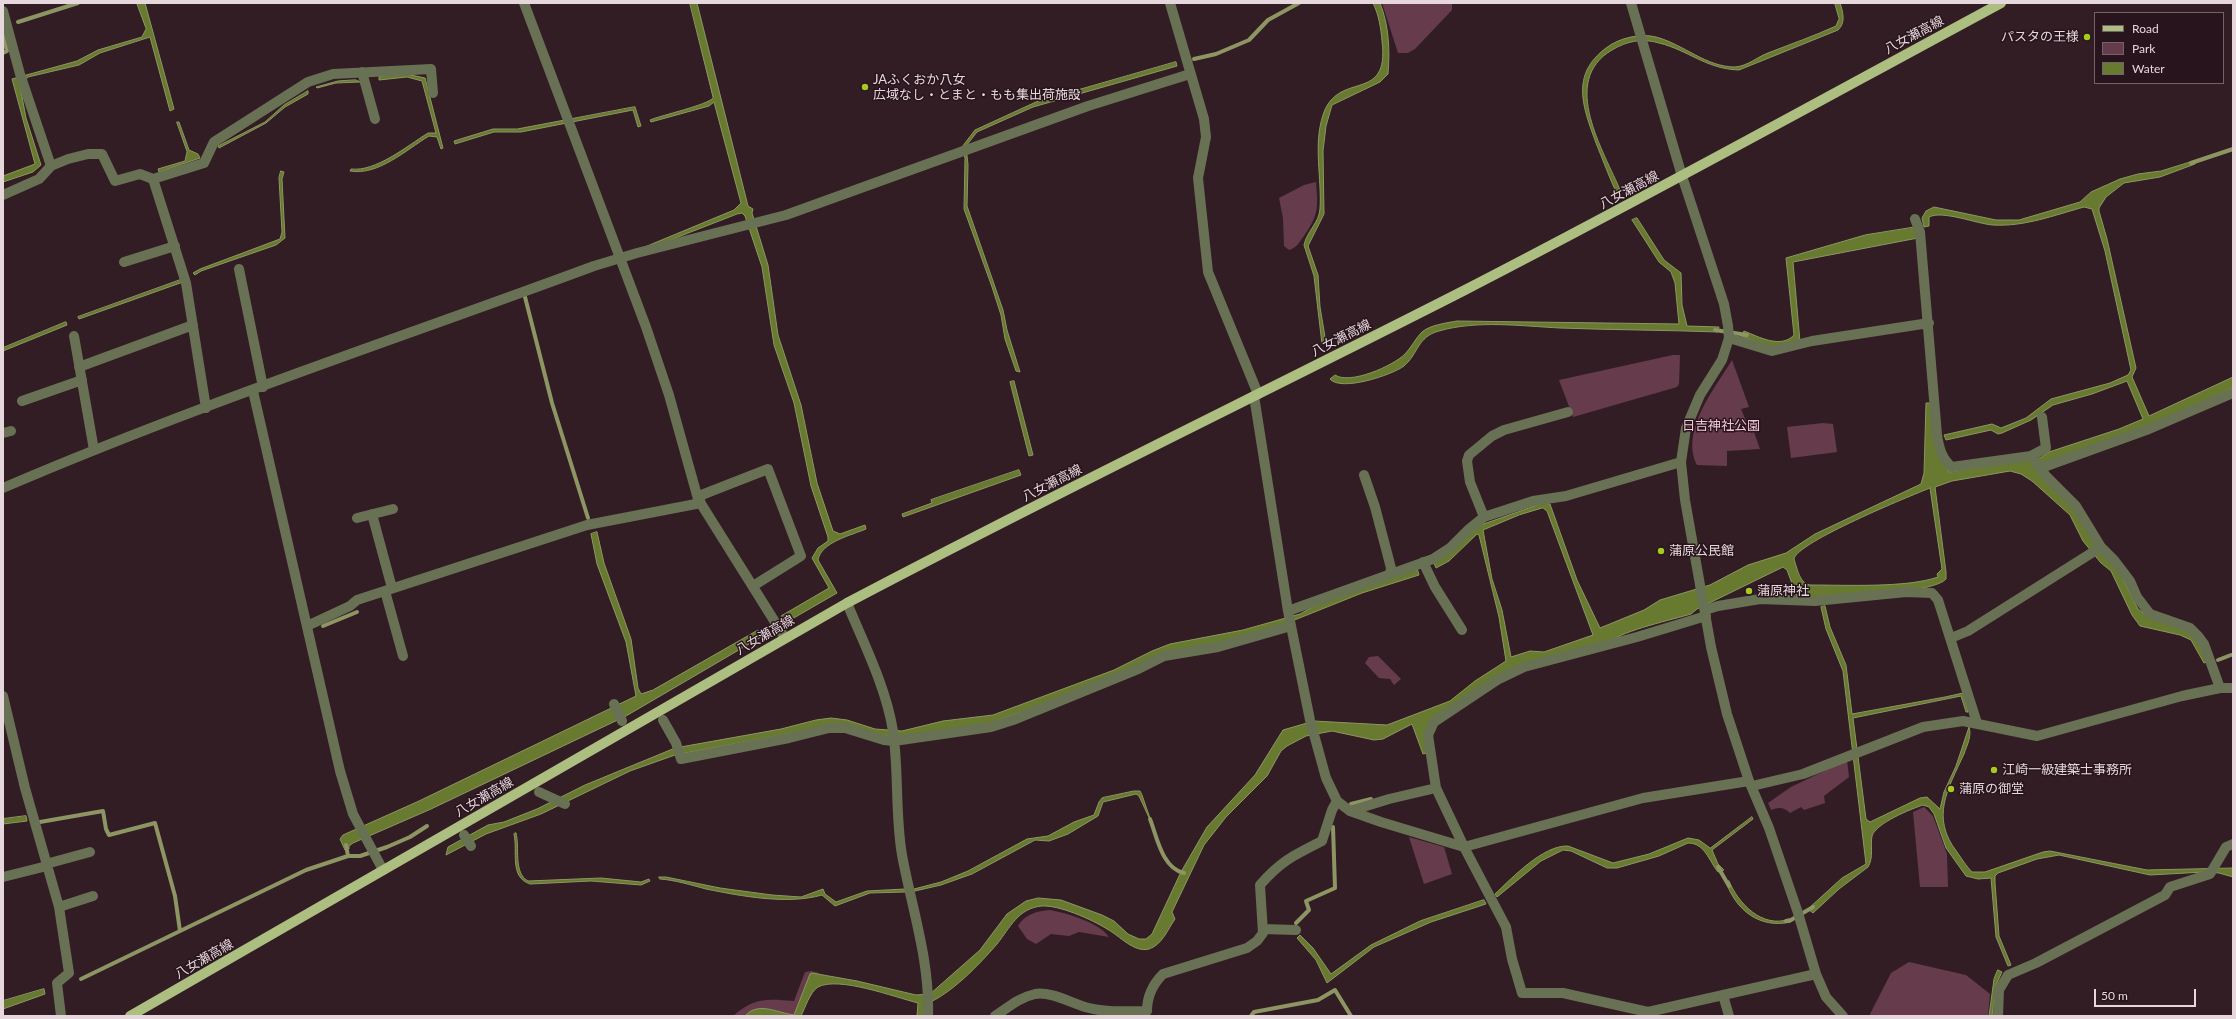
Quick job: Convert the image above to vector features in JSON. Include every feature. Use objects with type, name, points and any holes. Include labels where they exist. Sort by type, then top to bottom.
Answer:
[{"type":"main road","name":"八女瀬高線","points":[[130,1016],[847,603],[957,545],[1256,395],[1682,176],[2002,3]]},
{"type":"street","points":[[524,3],[563,111],[646,327],[670,395],[700,501],[785,638]]},
{"type":"street","points":[[1170,3],[1206,137],[1198,178],[1208,272],[1256,395],[1290,619],[1314,734],[1326,778],[1337,801],[1350,811],[1414,833],[1464,847],[1644,798],[1751,784],[1803,774],[1923,726],[1962,720],[2037,736],[2220,688],[2233,688]]},
{"type":"street","points":[[1632,3],[1682,176],[1724,304],[1728,326],[1729,338],[1722,360],[1700,395],[1686,428],[1682,462],[1685,500],[1711,647],[1727,714],[1751,784],[1769,828],[1800,916],[1816,974],[1826,996],[1843,1016]]},
{"type":"street","points":[[3,11],[22,79],[51,166]]},
{"type":"street","points":[[3,195],[39,179],[51,166],[68,159],[88,154],[102,154],[115,181],[140,174],[153,179],[204,163],[214,142],[308,82],[333,74],[364,78],[431,69],[433,93]]},
{"type":"street","points":[[3,488],[94,450],[206,408],[620,258],[786,215],[1088,106],[1190,74]]},
{"type":"street","points":[[364,78],[375,119]]},
{"type":"street","points":[[153,179],[186,283],[206,408]]},
{"type":"street","points":[[1915,219],[1920,229],[1938,440],[1947,463],[1952,468],[2031,456],[2046,448],[2042,417]]},
{"type":"street","points":[[124,262],[174,246]]},
{"type":"street","points":[[239,269],[258,389],[307,626],[340,771],[353,814],[383,870]]},
{"type":"street","points":[[1729,338],[1772,351],[1812,341],[1929,323]]},
{"type":"street","points":[[79,366],[193,325]]},
{"type":"street","points":[[74,336],[94,450]]},
{"type":"street","points":[[22,401],[82,380]]},
{"type":"street","points":[[2041,468],[2149,429],[2233,393]]},
{"type":"street","points":[[1484,517],[1470,482],[1467,461],[1469,455],[1492,436],[1504,430],[1568,412]]},
{"type":"street","points":[[2031,456],[2046,476],[2076,506],[2101,547],[2130,581],[2137,597],[2150,614],[2190,628],[2201,640],[2210,659],[2220,688]]},
{"type":"street","points":[[664,720],[678,750],[680,759],[789,738],[829,728],[845,728],[884,740],[894,736],[990,726],[1013,720],[1138,669],[1164,656],[1218,647],[1290,619],[1390,574],[1424,562],[1450,548],[1484,517],[1533,501],[1566,496],[1682,462]]},
{"type":"street","points":[[307,626],[350,606],[357,600],[388,589],[587,525],[700,501],[704,494],[768,469],[801,556],[752,586]]},
{"type":"street","points":[[1364,474],[1375,507],[1391,568],[1390,574]]},
{"type":"street","points":[[357,518],[392,509]]},
{"type":"street","points":[[372,514],[403,656]]},
{"type":"street","points":[[1951,638],[1968,631],[2101,547]]},
{"type":"street","points":[[1424,562],[1435,587],[1462,630]]},
{"type":"street","points":[[1816,974],[1648,1012],[1563,993],[1522,993],[1512,959],[1506,927],[1464,847],[1436,788],[1428,735],[1434,722],[1497,680],[1524,667],[1638,637],[1718,606],[1760,600],[1815,601],[1906,592],[1932,593],[1938,600],[1978,723]]},
{"type":"street","points":[[847,603],[881,684],[894,736],[902,854],[916,911],[928,998],[928,1016]]},
{"type":"street","points":[[3,696],[58,907],[69,973],[56,983],[61,1016]]},
{"type":"street","points":[[614,704],[622,721]]},
{"type":"street","points":[[1350,811],[1436,788]]},
{"type":"street","points":[[538,792],[565,803]]},
{"type":"street","points":[[995,1016],[1017,1000],[1037,994],[1050,996],[1090,1009],[1147,1011],[1147,1003],[1154,983],[1163,974],[1247,948],[1257,941],[1263,933],[1260,885],[1285,859],[1322,841],[1328,829],[1332,810],[1337,801]]},
{"type":"street","points":[[464,835],[471,846]]},
{"type":"street","points":[[1998,1016],[1999,990],[2006,972],[2036,963],[2165,896],[2170,887],[2212,870],[2226,847],[2233,844]]},
{"type":"street","points":[[3,877],[90,852]]},
{"type":"street","points":[[58,907],[93,896]]},
{"type":"street","points":[[1263,929],[1296,930]]},
{"type":"street","points":[[1723,995],[1729,1016]]},
{"type":"green space","points":[[1382,3],[1452,3],[1452,10],[1415,49],[1408,53],[1398,53]]},
{"type":"green space","points":[[1316,182],[1317,205],[1315,216],[1299,243],[1294,248],[1289,250],[1284,246],[1283,218],[1279,198],[1304,185]]},
{"type":"green space","points":[[1673,355],[1680,355],[1679,384],[1677,387],[1573,417],[1559,380]]},
{"type":"green space","name":"日吉神社公園","points":[[1732,360],[1749,407],[1741,409],[1751,433],[1754,432],[1760,449],[1727,451],[1727,466],[1697,465],[1693,452],[1693,438],[1696,424],[1709,397]]},
{"type":"green space","points":[[1823,423],[1833,424],[1837,452],[1791,458],[1787,427]]},
{"type":"green space","points":[[1378,656],[1401,679],[1394,685],[1390,679],[1379,678],[1365,663],[1369,657]]},
{"type":"green space","points":[[1847,760],[1849,777],[1824,796],[1825,803],[1804,810],[1801,807],[1790,813],[1781,808],[1771,810],[1768,803],[1791,787]]},
{"type":"green space","points":[[1924,807],[1933,816],[1947,854],[1948,887],[1920,887],[1913,812]]},
{"type":"green space","points":[[1409,837],[1444,847],[1452,874],[1424,884]]},
{"type":"green space","points":[[1050,910],[1074,916],[1091,923],[1105,932],[1109,937],[1079,932],[1069,936],[1051,934],[1036,944],[1027,939],[1018,926],[1021,922],[1032,914]]},
{"type":"green space","points":[[1909,962],[1966,975],[1990,994],[1988,1016],[1869,1016],[1891,973]]},
{"type":"green space","points":[[811,971],[819,973],[819,976],[800,1014],[786,1016],[781,1012],[773,1010],[754,1015],[733,1016],[748,1005],[755,1002],[768,1000],[794,1001],[805,972]]},
{"type":"water","points":[[137,3],[145,3],[174,109],[170,111],[150,37],[100,53],[79,65],[28,77],[20,86],[26,118],[41,165],[33,172],[3,182],[3,176],[35,164],[12,79],[77,61],[98,50],[142,37],[146,29]]},
{"type":"water","points":[[690,3],[697,3],[748,206],[753,209],[752,213],[768,265],[778,335],[801,405],[817,483],[833,531],[840,534],[865,525],[866,529],[838,540],[825,548],[820,554],[818,560],[837,593],[785,623],[781,616],[829,588],[812,558],[818,548],[828,541],[828,537],[811,486],[794,403],[774,345],[762,267],[745,216],[742,213],[737,214],[624,258],[623,256],[734,210],[741,203],[714,102],[709,106],[651,122],[650,120],[703,104],[713,98]]},
{"type":"water","points":[[1373,3],[1380,3],[1387,29],[1389,47],[1388,74],[1380,82],[1332,105],[1326,126],[1323,151],[1324,214],[1308,246],[1318,275],[1320,307],[1326,343],[1322,344],[1314,276],[1304,245],[1308,235],[1318,219],[1320,209],[1318,150],[1320,126],[1323,115],[1330,101],[1340,93],[1371,80],[1378,73],[1382,61],[1382,41],[1377,12]]},
{"type":"water","points":[[1835,3],[1840,3],[1843,14],[1843,21],[1838,30],[1739,70],[1727,69],[1707,63],[1679,50],[1653,41],[1635,41],[1618,47],[1596,63],[1589,80],[1587,98],[1590,117],[1605,157],[1621,192],[1617,194],[1591,130],[1584,104],[1583,92],[1587,69],[1595,58],[1606,48],[1611,44],[1630,37],[1650,36],[1666,40],[1714,63],[1735,67],[1836,26],[1839,19]]},
{"type":"water","points":[[1176,62],[1177,66],[1033,107],[977,132],[966,146],[968,165],[967,206],[1003,310],[1007,330],[1020,372],[1016,371],[1005,339],[1001,315],[964,209],[965,158],[962,147],[975,130],[1036,102]]},
{"type":"water","points":[[406,74],[425,78],[443,148],[441,149],[437,137],[429,136],[401,155],[381,166],[360,172],[350,171],[351,169],[361,169],[381,162],[428,133],[436,133],[422,81],[407,77],[379,80],[379,77]]},
{"type":"water","points":[[356,80],[360,82],[336,83],[316,87],[338,81]]},
{"type":"water","points":[[308,91],[308,94],[285,107],[266,123],[219,148],[218,146],[265,122],[284,105]]},
{"type":"water","points":[[635,107],[641,126],[638,127],[633,110],[521,132],[494,132],[455,144],[454,141],[493,129],[517,129]]},
{"type":"water","points":[[177,122],[179,122],[189,150],[198,154],[200,158],[159,172],[158,169],[185,161],[187,152]]},
{"type":"water","points":[[2194,161],[2196,162],[2195,164],[2160,177],[2124,183],[2106,197],[2099,208],[2136,368],[2132,377],[2149,416],[2233,377],[2233,388],[2155,423],[2042,465],[2117,567],[2138,609],[2148,617],[2188,632],[2197,639],[2207,662],[2204,663],[2191,640],[2180,635],[2140,626],[2132,615],[2111,571],[2101,563],[2083,541],[2070,515],[2032,481],[2021,474],[2010,471],[1952,481],[1935,487],[1946,572],[1946,579],[1937,584],[1921,588],[1876,594],[1797,597],[1787,570],[1783,567],[1697,609],[1691,614],[1637,629],[1617,637],[1612,641],[1511,669],[1439,715],[1427,753],[1423,754],[1412,724],[1383,739],[1374,740],[1332,731],[1306,736],[1287,746],[1281,751],[1267,776],[1226,817],[1204,845],[1172,912],[1175,919],[1158,944],[1154,947],[1143,950],[1138,949],[1112,932],[1084,917],[1066,910],[1042,906],[1027,911],[1015,920],[997,944],[973,970],[955,986],[926,1004],[923,1016],[917,1016],[918,1003],[853,986],[827,984],[815,989],[810,996],[801,1016],[745,1016],[756,1009],[768,1009],[794,1015],[810,974],[812,973],[857,981],[916,995],[930,994],[980,950],[1007,914],[1026,901],[1038,898],[1061,900],[1102,915],[1114,921],[1128,934],[1139,939],[1146,939],[1152,934],[1181,872],[1207,827],[1255,775],[1283,730],[1314,721],[1387,725],[1450,701],[1475,681],[1506,661],[1499,617],[1479,535],[1477,534],[1449,561],[1436,568],[1434,563],[1478,526],[1543,503],[1550,504],[1577,580],[1600,628],[1644,610],[1660,600],[1710,585],[1748,565],[1786,553],[1815,534],[1921,484],[1924,473],[1926,403],[1931,403],[1941,459],[1949,472],[2040,458],[2049,452],[2119,429],[2143,419],[2127,381],[2092,394],[2053,405],[2031,420],[2002,433],[1998,434],[1991,430],[1946,440],[1944,435],[1992,424],[2001,428],[2026,418],[2051,399],[2110,383],[2128,375],[2131,370],[2105,251],[2092,209],[2084,207],[2039,220],[2005,225],[1986,224],[1951,216],[1935,215],[1929,217],[1929,226],[1924,227],[1922,218],[1926,211],[1934,207],[1996,220],[2019,220],[2080,202],[2091,192],[2120,179],[2138,174],[2161,171]],"holes":[[[1930,488],[1942,569],[1937,574],[1938,577],[1910,583],[1876,585],[1811,585],[1804,582],[1794,559],[1800,551],[1833,531]],[[1543,508],[1547,511],[1593,635],[1544,652],[1530,651],[1511,657],[1502,610],[1492,579],[1483,530],[1519,515]]]},
{"type":"water","points":[[281,171],[284,172],[282,179],[285,238],[276,245],[201,271],[195,275],[193,273],[200,269],[280,239],[282,232],[279,178]]},
{"type":"water","points":[[1637,218],[1664,260],[1681,273],[1682,305],[1687,326],[1719,327],[1718,332],[1560,328],[1515,325],[1468,326],[1439,331],[1426,337],[1404,366],[1389,374],[1367,381],[1345,384],[1336,383],[1330,379],[1335,375],[1351,378],[1382,369],[1405,354],[1425,330],[1438,325],[1457,321],[1679,324],[1675,283],[1671,272],[1659,262],[1632,220]]},
{"type":"water","points":[[1917,227],[1918,238],[1793,262],[1800,342],[1770,347],[1741,336],[1744,331],[1763,339],[1783,341],[1794,335],[1786,258],[1865,235]]},
{"type":"water","points":[[183,279],[183,282],[79,319],[78,317]]},
{"type":"water","points":[[66,322],[67,325],[3,351],[3,348]]},
{"type":"water","points":[[1014,381],[1033,455],[1029,456],[1010,382]]},
{"type":"water","points":[[1019,470],[1021,475],[903,517],[902,514],[932,503],[931,500]]},
{"type":"water","points":[[597,532],[604,563],[631,639],[638,688],[641,694],[653,690],[758,630],[761,637],[626,716],[431,809],[353,843],[349,846],[349,849],[345,850],[340,839],[343,835],[419,801],[636,696],[626,642],[597,564],[591,534]]},
{"type":"water","points":[[1417,568],[1419,575],[1362,593],[1282,625],[1233,640],[1197,647],[988,724],[920,735],[883,736],[829,724],[797,732],[675,755],[630,771],[541,814],[486,834],[446,855],[448,847],[488,825],[504,822],[537,809],[585,785],[675,748],[781,729],[816,720],[831,718],[847,720],[875,729],[902,731],[943,721],[993,715],[1114,670],[1152,651],[1170,644],[1243,630],[1300,614],[1320,603]]},
{"type":"water","points":[[1825,606],[1830,627],[1846,665],[1852,714],[1963,693],[1968,712],[1966,712],[1961,696],[1853,718],[1866,819],[1870,822],[1920,798],[1927,797],[1940,809],[1944,792],[1956,766],[1969,727],[1969,740],[1952,779],[1944,803],[1943,815],[1944,827],[1949,839],[1972,872],[1985,872],[2043,852],[2050,851],[2147,870],[2233,868],[2233,877],[2219,873],[2204,872],[2150,875],[2059,855],[2037,859],[1998,873],[1995,876],[1995,883],[1999,936],[2011,965],[2008,966],[1996,937],[1991,878],[1978,879],[1966,876],[1946,848],[1934,814],[1929,807],[1923,805],[1894,817],[1880,826],[1872,836],[1871,856],[1868,867],[1839,889],[1813,913],[1808,909],[1842,878],[1866,864],[1843,671],[1826,629],[1821,607]]},
{"type":"water","points":[[1140,791],[1152,824],[1139,796],[1136,794],[1103,802],[1098,816],[1068,834],[1049,841],[1035,840],[972,874],[941,885],[915,891],[914,889],[941,882],[968,871],[1027,839],[1048,836],[1074,822],[1094,815],[1102,798]]},
{"type":"water","points":[[26,816],[27,821],[3,824],[3,819]]},
{"type":"water","points":[[1752,817],[1753,819],[1712,850],[1718,864],[1724,870],[1718,872],[1703,849],[1694,844],[1688,843],[1659,856],[1617,868],[1607,868],[1571,851],[1563,850],[1541,861],[1497,897],[1495,894],[1528,864],[1548,851],[1558,847],[1568,846],[1613,863],[1649,854],[1688,838],[1699,840],[1710,848]]},
{"type":"water","points":[[516,833],[520,872],[528,881],[601,878],[641,882],[649,879],[650,881],[641,885],[591,881],[530,884],[523,881],[517,870],[514,834]]},
{"type":"water","points":[[659,877],[666,877],[720,888],[772,895],[801,897],[823,889],[825,894],[836,902],[867,891],[905,889],[905,892],[870,893],[835,906],[822,895],[794,899],[764,898],[706,889],[660,879]]},
{"type":"water","points":[[1729,881],[1738,898],[1752,912],[1770,920],[1780,921],[1790,919],[1791,922],[1769,923],[1750,915],[1736,901],[1730,892],[1726,882]]},
{"type":"water","points":[[1484,900],[1486,904],[1431,922],[1374,947],[1327,983],[1316,960],[1297,938],[1300,935],[1313,948],[1331,974],[1371,945],[1420,921]]},
{"type":"water","points":[[1998,970],[2002,972],[1996,985],[1992,1016],[1989,1016],[1994,979]]},
{"type":"water","points":[[44,989],[45,994],[3,1009],[3,1001]]},
{"type":"waterway","points":[[18,22],[78,3]]},
{"type":"waterway","points":[[1194,59],[1216,54],[1249,40],[1268,20],[1299,3]]},
{"type":"waterway","points":[[3,35],[7,51],[3,53]]},
{"type":"waterway","points":[[2191,163],[2233,149]]},
{"type":"waterway","points":[[524,293],[552,403],[588,518]]},
{"type":"waterway","points":[[1715,330],[1747,335]]},
{"type":"waterway","points":[[323,626],[357,612]]},
{"type":"waterway","points":[[2218,660],[2231,655]]},
{"type":"waterway","points":[[1351,804],[1371,799]]},
{"type":"waterway","points":[[40,822],[103,811],[106,829],[109,835],[155,823],[175,896],[180,931]]},
{"type":"waterway","points":[[1150,819],[1161,851],[1165,858],[1170,865],[1184,873]]},
{"type":"waterway","points":[[81,979],[306,870],[348,856],[360,856],[387,847],[410,837],[427,826]]},
{"type":"waterway","points":[[1296,923],[1309,910],[1306,901],[1335,888],[1333,827]]},
{"type":"waterway","points":[[346,845],[348,856]]},
{"type":"waterway","points":[[1718,867],[1729,886]]},
{"type":"waterway","points":[[1786,921],[1791,920],[1813,907]]},
{"type":"waterway","points":[[1251,1016],[1254,1012],[1318,1000],[1335,990],[1351,1016]]},
{"type":"place","name":"パスタの王様","points":[[2087,37]]},
{"type":"place","name":"JAふくおか八女 広域なし・とまと・もも集出荷施設","points":[[865,87]]},
{"type":"place","name":"蒲原公民館","points":[[1661,551]]},
{"type":"place","name":"蒲原神社","points":[[1749,591]]},
{"type":"place","name":"江崎一級建築士事務所","points":[[1994,770]]},
{"type":"place","name":"蒲原の御堂","points":[[1951,789]]}]
